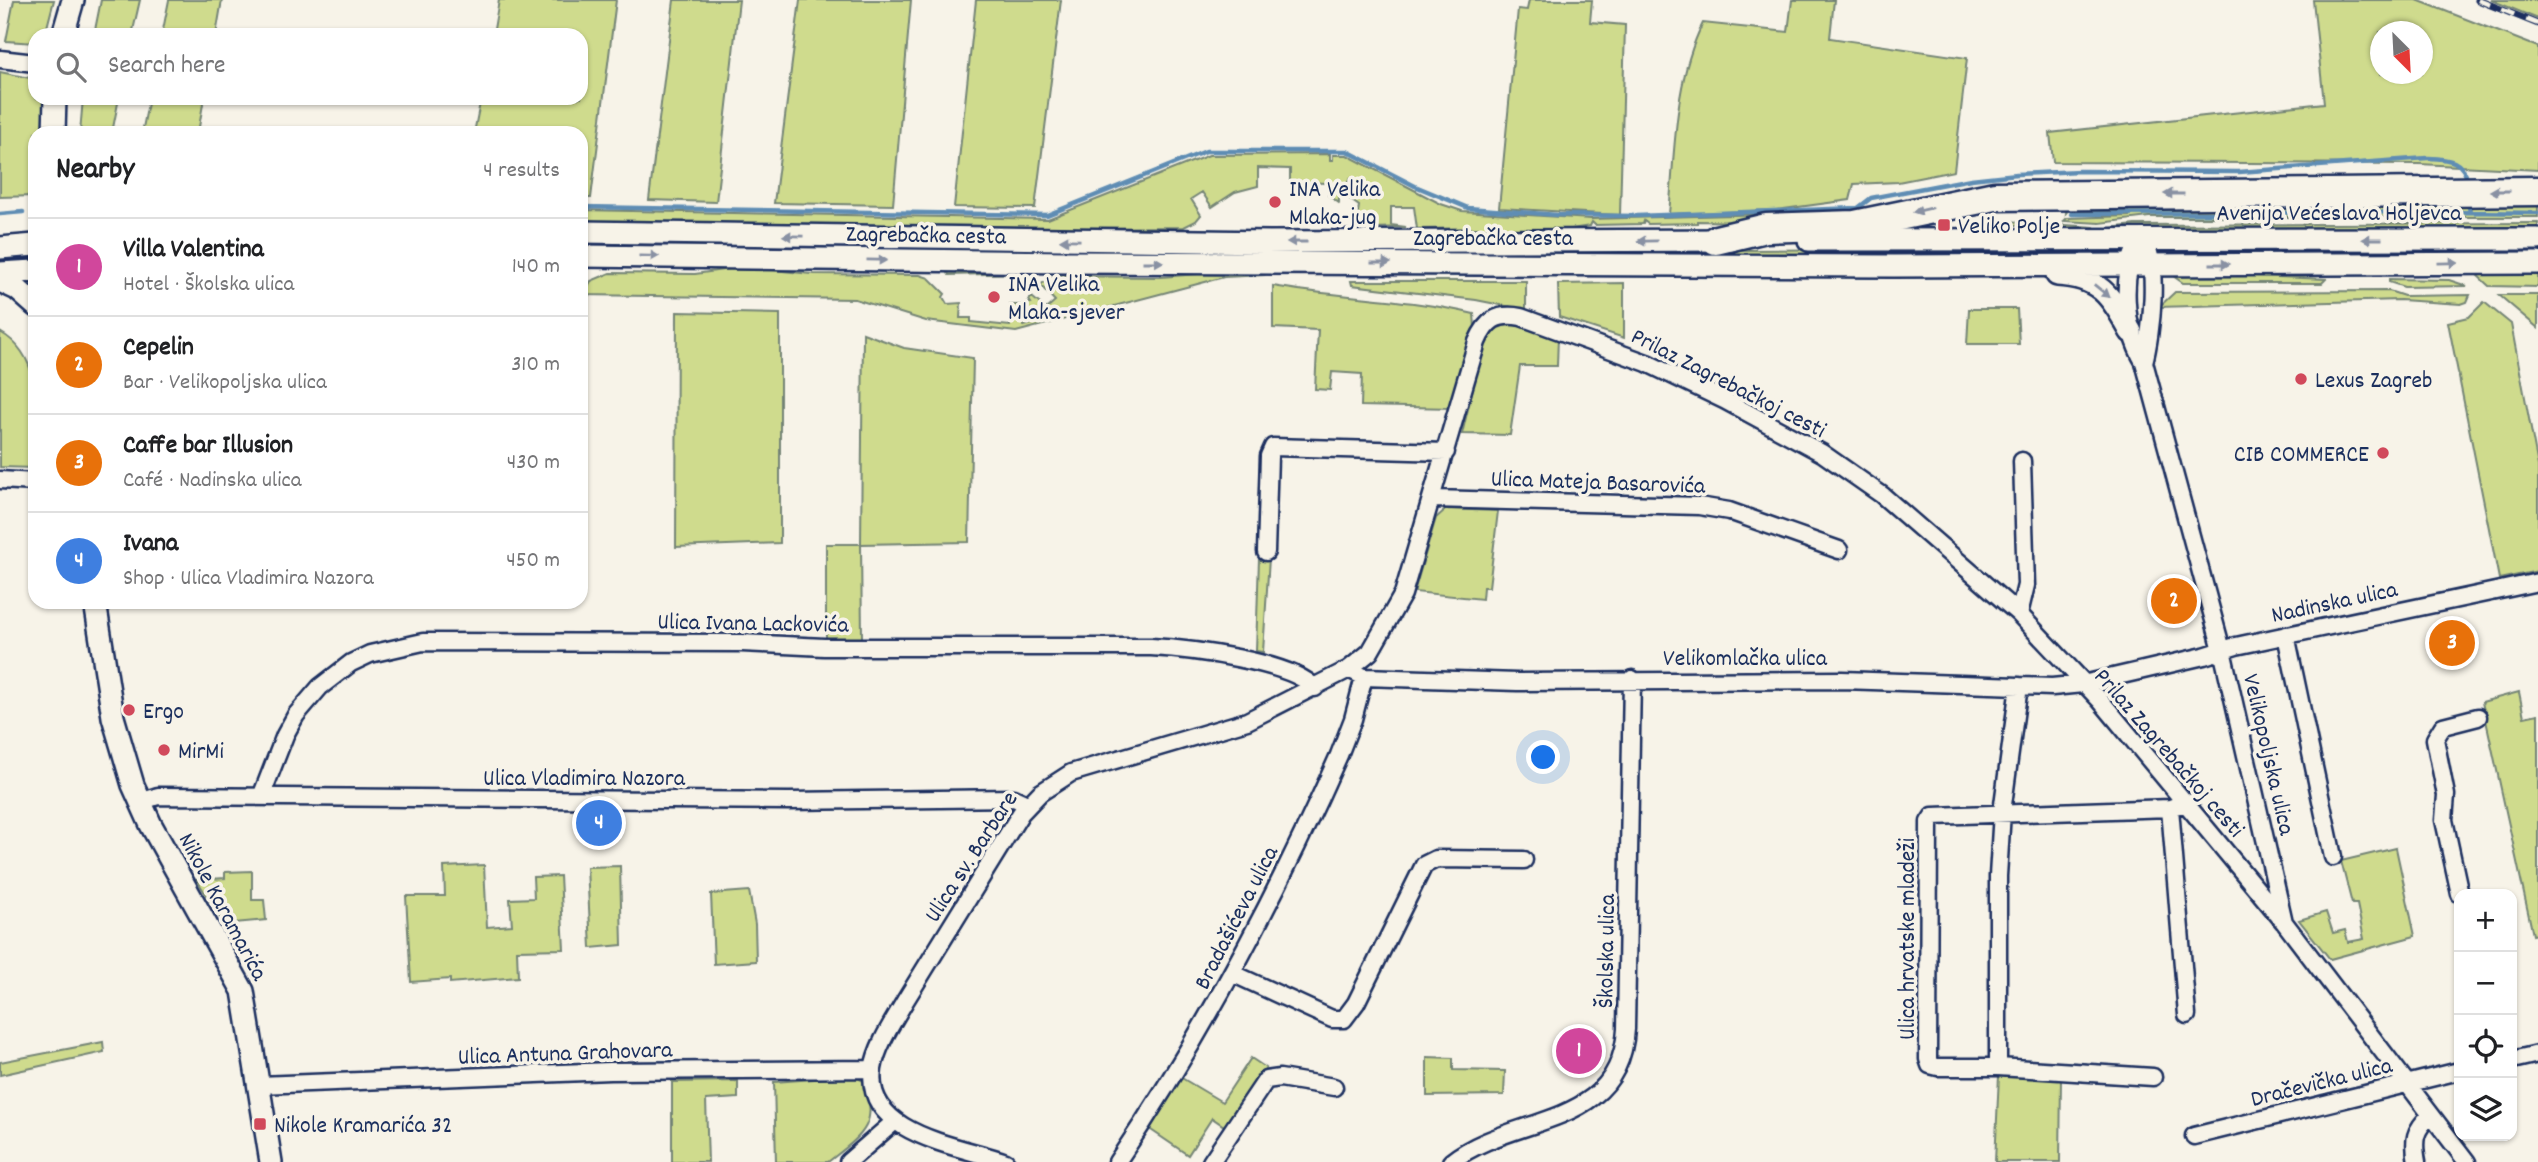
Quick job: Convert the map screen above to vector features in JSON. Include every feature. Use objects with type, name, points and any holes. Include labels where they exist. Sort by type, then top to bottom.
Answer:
[{"type":"highway","points":[[1716,240],[1766,228],[1855,225],[1996,196],[2538,191]]},
{"type":"main road","points":[[65,28],[74,0]]},
{"type":"main road","points":[[54,126],[55,105]]},
{"type":"main road","name":"Zagrebačka cesta","points":[[588,232],[1270,242],[2141,238]]},
{"type":"main road","name":"Avenija Većeslava Holjevca","points":[[2141,238],[2538,239]]},
{"type":"main road","points":[[0,248],[28,246]]},
{"type":"main road","name":"Zagrebačka cesta","points":[[588,256],[1068,262],[2152,264]]},
{"type":"main road","name":"Avenija Većeslava Holjevca","points":[[2152,264],[2538,263]]},
{"type":"main road","points":[[2014,265],[2050,275],[2084,279],[2098,286],[2109,296],[2131,332]]},
{"type":"main road","points":[[0,273],[28,271]]},
{"type":"main road","points":[[0,281],[18,289],[28,298]]},
{"type":"main road","name":"Nikole Karamarića","points":[[96,609],[104,676],[117,738],[140,802],[237,976],[246,1004],[271,1162]]},
{"type":"street","points":[[0,60],[28,62]]},
{"type":"street","name":"Velikopoljska ulica","points":[[2144,362],[2150,333],[2152,264],[2150,250],[2141,238],[2129,264],[2128,312],[2131,332],[2144,362],[2222,650],[2284,922],[2467,1162]]},
{"type":"street","name":"Prilaz Zagrebačkoj cesti","points":[[1495,317],[1509,314],[1521,317],[1611,348],[1767,421],[1822,453],[1882,495],[2019,614],[2187,802],[2284,922]]},
{"type":"street","name":"Ulica sv. Barbare","points":[[873,1069],[889,1028],[1027,804],[1054,783],[1081,768],[1215,733],[1247,721],[1315,688],[1357,673],[1395,612],[1433,499],[1476,342],[1483,329],[1495,317]]},
{"type":"street","points":[[1266,552],[1269,456],[1273,447],[1446,452]]},
{"type":"street","points":[[2019,614],[2026,585],[2022,461]]},
{"type":"street","points":[[0,480],[28,482]]},
{"type":"street","name":"Ulica Mateja Basarovića","points":[[1433,499],[1699,506],[1730,511],[1839,550]]},
{"type":"street","name":"Nadinska ulica","points":[[2141,671],[2286,635],[2538,582]]},
{"type":"street","points":[[2286,635],[2333,857]]},
{"type":"street","name":"Ulica Ivana Lackovića","points":[[261,797],[296,715],[320,687],[343,668],[370,654],[423,642],[741,643],[824,647],[1151,646],[1236,657],[1298,675],[1315,688]]},
{"type":"street","name":"Velikomlačka ulica","points":[[1357,673],[1517,682],[1632,679],[1842,680],[2020,686],[2083,684],[2141,671]]},
{"type":"street","name":"Bradašićeva ulica","points":[[1117,1162],[1185,1057],[1234,974],[1329,776],[1353,719],[1357,673]]},
{"type":"street","name":"Školska ulica","points":[[1451,1162],[1482,1145],[1580,1108],[1603,1088],[1619,1064],[1626,1029],[1632,679]]},
{"type":"street","points":[[1998,1067],[1998,876],[2002,812],[2020,686]]},
{"type":"street","points":[[2459,889],[2444,820],[2446,795],[2435,739],[2443,726],[2478,717]]},
{"type":"street","name":"Ulica Vladimira Nazora","points":[[140,802],[158,796],[775,801],[1014,798],[1027,804]]},
{"type":"street","name":"Ulica hrvatske mladeži","points":[[2153,1077],[1930,1065],[1929,822],[1933,816],[1939,815],[2170,808],[2187,802]]},
{"type":"street","name":"Prilaz Zagrebačkoj cesti","points":[[2170,808],[2187,1015]]},
{"type":"street","points":[[1234,974],[1332,1019],[1344,1018],[1356,1003],[1424,865],[1436,859],[1524,860]]},
{"type":"street","points":[[2517,1058],[2538,1054]]},
{"type":"street","points":[[873,1069],[878,1098],[894,1122],[914,1133],[1006,1162]]},
{"type":"street","name":"Ulica Antuna Grahovara","points":[[259,1085],[610,1071],[873,1069]]},
{"type":"street","name":"Dračevička ulica","points":[[2194,1136],[2454,1072]]},
{"type":"street","points":[[1211,1162],[1266,1080],[1280,1078],[1334,1087]]},
{"type":"street","points":[[2417,1162],[2414,1138],[2418,1127],[2431,1115]]},
{"type":"street","points":[[848,1162],[894,1122]]},
{"type":"green space","points":[[14,0],[54,0],[47,28],[28,28],[28,43],[6,41]]},
{"type":"green space","points":[[101,0],[140,0],[134,28],[95,28]]},
{"type":"green space","points":[[169,0],[222,0],[217,28],[163,28]]},
{"type":"green space","points":[[499,0],[616,0],[591,198],[588,198],[588,126],[475,126],[480,105],[588,105],[588,28],[494,28]]},
{"type":"green space","points":[[674,0],[739,0],[716,202],[649,200]]},
{"type":"green space","points":[[800,0],[911,0],[893,205],[774,203]]},
{"type":"green space","points":[[976,0],[1061,0],[1035,208],[954,207]]},
{"type":"green space","points":[[1529,0],[1592,0],[1590,22],[1625,25],[1620,215],[1499,208],[1518,9],[1527,10]]},
{"type":"green space","points":[[1792,0],[1834,0],[1830,38],[1967,58],[1954,171],[1898,182],[1854,184],[1850,200],[1776,210],[1669,214],[1681,92],[1693,45],[1703,23],[1788,32]]},
{"type":"green space","points":[[2313,0],[2417,0],[2538,47],[2538,170],[2419,164],[2053,162],[2050,133],[2324,103]]},
{"type":"green space","points":[[2491,0],[2538,0],[2538,19]]},
{"type":"green space","points":[[0,72],[28,78],[28,105],[45,105],[43,126],[28,126],[28,196],[0,197]]},
{"type":"green space","points":[[82,105],[118,105],[113,126],[81,126]]},
{"type":"green space","points":[[148,105],[203,105],[199,126],[143,126]]},
{"type":"green space","points":[[1330,154],[1330,160],[1333,160],[1333,155],[1347,155],[1441,204],[1462,211],[1591,219],[1844,212],[1751,222],[1648,224],[1644,221],[1643,224],[1595,225],[1592,222],[1590,226],[1540,234],[1480,228],[1417,229],[1414,207],[1391,207],[1391,225],[1406,227],[1373,228],[1357,219],[1359,206],[1348,198],[1353,190],[1359,193],[1363,187],[1351,178],[1346,184],[1351,188],[1346,196],[1339,191],[1339,203],[1328,195],[1328,183],[1290,182],[1290,169],[1258,168],[1258,186],[1235,192],[1212,207],[1202,192],[1191,199],[1201,215],[1184,227],[1079,228],[1047,232],[588,226],[588,210],[1048,219],[1209,155]]},
{"type":"green space","points":[[2538,202],[2538,217],[2149,217],[2100,223],[2064,221],[2067,218],[2129,216],[2128,212],[2075,212],[2070,208],[2066,213],[2067,204]]},
{"type":"green space","points":[[2006,221],[2094,227],[2097,231],[2003,224]]},
{"type":"green space","points":[[2538,223],[2538,231],[2107,231],[2109,228],[2135,225]]},
{"type":"green space","points":[[588,239],[1547,251],[2098,248],[2098,257],[588,248]]},
{"type":"green space","points":[[2302,248],[2538,248],[2538,256],[2163,254]]},
{"type":"green space","points":[[744,267],[811,274],[920,275],[929,278],[945,294],[943,297],[947,304],[961,303],[960,318],[971,318],[971,322],[1010,326],[1010,305],[1022,305],[1024,313],[1020,315],[1024,326],[1035,323],[1031,311],[1027,312],[1024,304],[1031,303],[1029,300],[1032,297],[1046,309],[1055,301],[1040,285],[1054,276],[1161,277],[1223,272],[1266,275],[1224,277],[1016,332],[926,321],[855,299],[588,295],[591,281],[610,273],[695,274]]},
{"type":"green space","points":[[947,271],[1023,271],[1024,273],[949,275]]},
{"type":"green space","points":[[2487,272],[2538,273],[2538,287],[2489,286],[2477,275]]},
{"type":"green space","points":[[2187,273],[2326,279],[2322,283],[2183,283],[2173,276]]},
{"type":"green space","points":[[2389,279],[2449,280],[2467,286],[2404,287],[2389,282]]},
{"type":"green space","points":[[1351,281],[1526,281],[1526,310],[1476,300],[1352,285]]},
{"type":"green space","points":[[1624,283],[1624,338],[1559,317],[1558,284]]},
{"type":"green space","points":[[1273,286],[1474,314],[1475,327],[1453,408],[1361,406],[1362,374],[1332,372],[1330,390],[1315,389],[1318,330],[1273,328]]},
{"type":"green space","points":[[2389,291],[2404,296],[2470,295],[2467,302],[2461,304],[2400,300],[2159,307],[2175,292]]},
{"type":"green space","points":[[2499,295],[2538,295],[2538,328]]},
{"type":"green space","points":[[2484,302],[2511,324],[2538,466],[2538,571],[2499,579],[2448,322],[2469,317]]},
{"type":"green space","points":[[1969,309],[2017,309],[2019,344],[1967,344]]},
{"type":"green space","points":[[677,312],[780,314],[780,543],[676,547]]},
{"type":"green space","points":[[1510,321],[1558,336],[1557,366],[1520,366],[1510,435],[1462,434],[1486,333],[1490,328]]},
{"type":"green space","points":[[0,332],[15,344],[28,364],[28,468],[0,467]]},
{"type":"green space","points":[[863,333],[904,348],[973,358],[969,542],[861,544]]},
{"type":"green space","points":[[1446,509],[1498,511],[1489,587],[1483,587],[1482,599],[1414,592],[1436,518]]},
{"type":"green space","points":[[826,544],[861,544],[862,638],[826,638]]},
{"type":"green space","points":[[1259,558],[1269,558],[1263,652],[1256,651]]},
{"type":"green space","points":[[2519,692],[2524,717],[2538,714],[2538,934],[2533,935],[2482,702]]},
{"type":"green space","points":[[2396,848],[2415,936],[2330,959],[2299,920],[2326,912],[2333,933],[2345,930],[2348,942],[2364,939],[2357,904],[2352,904],[2341,861]]},
{"type":"green space","points":[[484,865],[487,927],[512,925],[510,899],[534,898],[533,877],[560,876],[564,949],[517,950],[518,977],[450,983],[450,979],[411,982],[406,896],[445,896],[444,867]]},
{"type":"green space","points":[[620,866],[622,945],[591,948],[587,867]]},
{"type":"green space","points":[[252,871],[252,900],[264,900],[266,920],[224,924],[197,880],[225,878],[225,872]]},
{"type":"green space","points":[[749,891],[755,924],[756,961],[714,964],[711,894]]},
{"type":"green space","points":[[103,1042],[104,1052],[0,1075],[0,1062]]},
{"type":"green space","points":[[1427,1057],[1453,1058],[1453,1070],[1505,1071],[1504,1095],[1427,1096]]},
{"type":"green space","points":[[1251,1058],[1266,1068],[1227,1128],[1212,1118],[1188,1155],[1148,1128],[1180,1077],[1222,1102]]},
{"type":"green space","points":[[1999,1075],[2061,1078],[2060,1162],[1995,1162]]},
{"type":"green space","points":[[854,1076],[863,1081],[870,1109],[869,1119],[858,1137],[828,1162],[776,1162],[774,1082]]},
{"type":"green space","points":[[738,1081],[738,1098],[706,1100],[708,1162],[672,1162],[672,1082]]},
{"type":"waterway","points":[[588,207],[1047,215],[1206,151],[1347,151],[1415,186],[1468,208],[1557,215],[1637,216],[1858,208],[1871,198],[1971,179],[2017,174],[2079,171],[2239,172],[2427,158],[2454,162],[2466,174],[2468,182]]},
{"type":"waterway","points":[[2468,201],[2470,212],[2538,213]]},
{"type":"waterway","points":[[2071,208],[2072,214],[2470,212]]},
{"type":"waterway","points":[[0,214],[23,212]]},
{"type":"railway","points":[[2478,0],[2538,24]]},
{"type":"place","name":"INA Velika Mlaka-jug","points":[[1275,202]]},
{"type":"place","name":"Veliko Polje","points":[[1944,225]]},
{"type":"place","name":"INA Velika Mlaka-sjever","points":[[994,297]]},
{"type":"place","name":"Lexus Zagreb","points":[[2301,379]]},
{"type":"place","name":"CIB COMMERCE","points":[[2383,453]]},
{"type":"place","name":"Cepelin","points":[[2174,601]]},
{"type":"place","name":"Caffe bar Illusion","points":[[2452,643]]},
{"type":"place","name":"Ergo","points":[[129,710]]},
{"type":"place","name":"MirMi","points":[[164,750]]},
{"type":"place","name":"Ivana","points":[[599,823]]},
{"type":"place","name":"Villa Valentina","points":[[1579,1051]]},
{"type":"place","name":"Nikole Kramarića 32","points":[[260,1124]]}]
